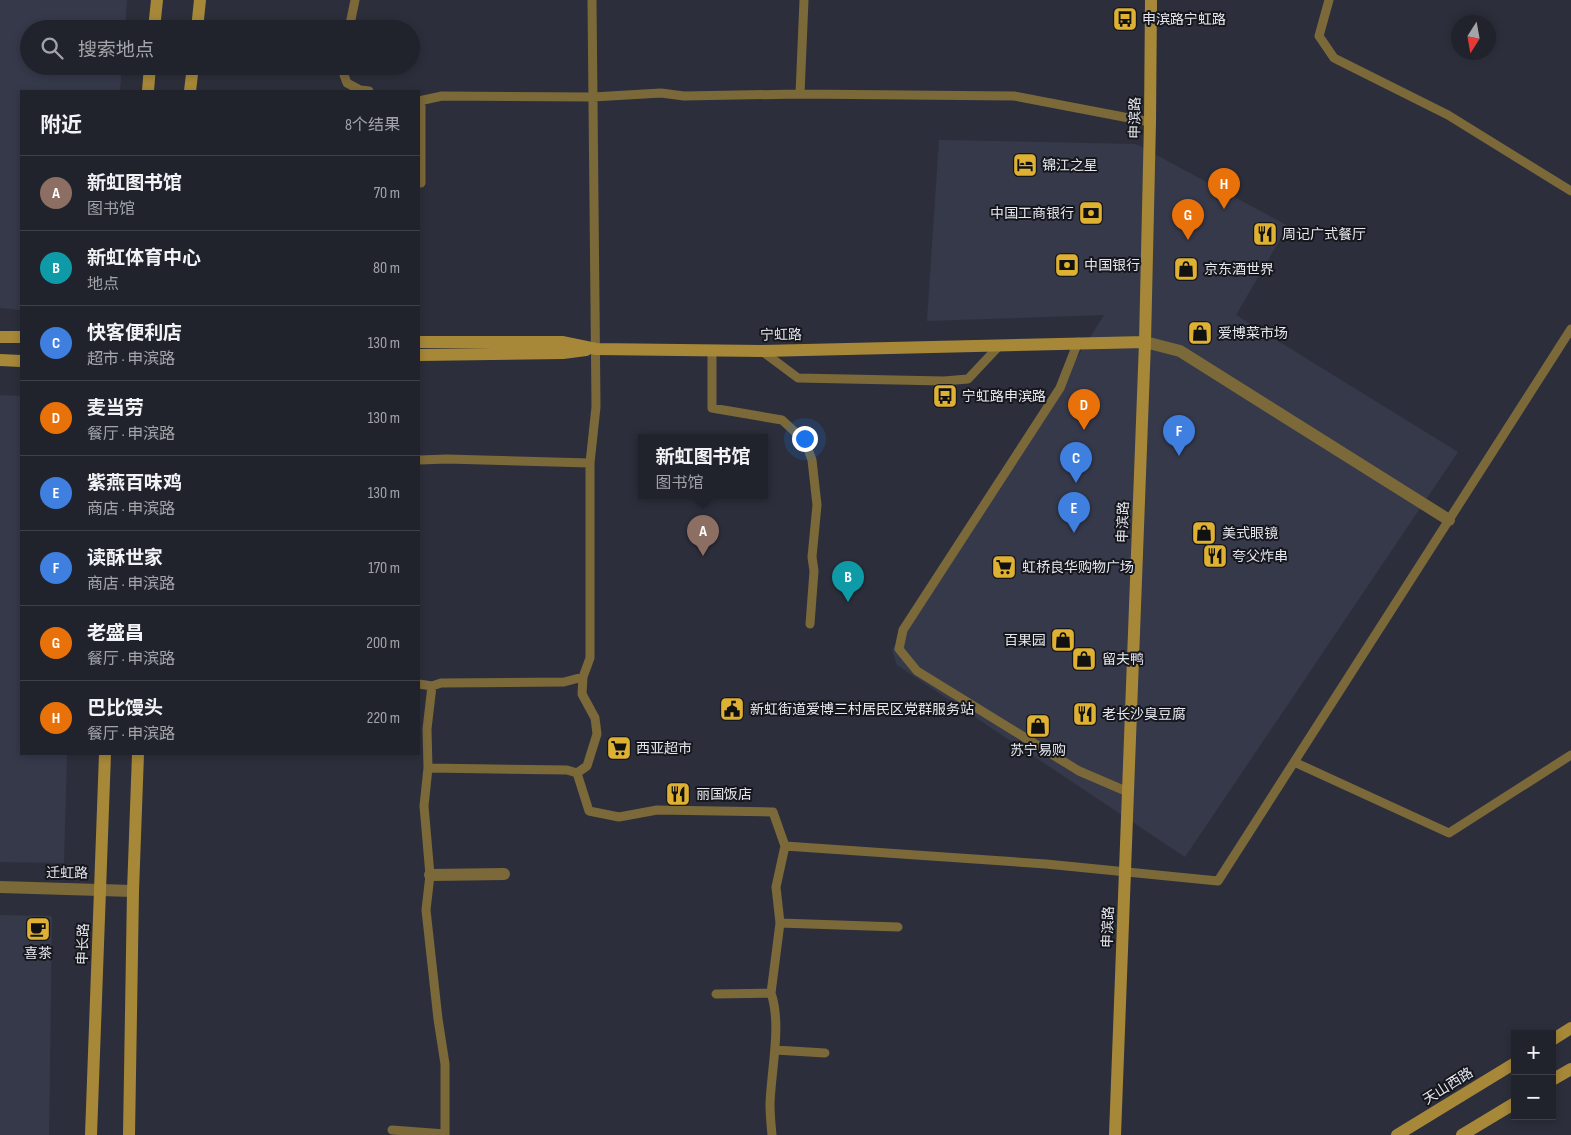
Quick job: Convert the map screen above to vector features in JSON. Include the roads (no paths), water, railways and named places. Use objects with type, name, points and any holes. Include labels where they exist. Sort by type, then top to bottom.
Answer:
[{"type":"main road","points":[[155,20],[157,0]]},
{"type":"main road","points":[[198,20],[200,0]]},
{"type":"main road","name":"申滨路","points":[[1115,1135],[1145,342],[1151,0]]},
{"type":"main road","points":[[148,90],[149,75]]},
{"type":"main road","points":[[190,90],[192,75]]},
{"type":"main road","points":[[0,337],[20,337]]},
{"type":"main road","name":"宁虹路","points":[[420,342],[562,342],[596,348],[712,350],[1145,342]]},
{"type":"main road","points":[[420,354],[563,353],[596,348]]},
{"type":"main road","points":[[0,360],[20,361]]},
{"type":"main road","name":"申长路","points":[[91,1135],[105,755]]},
{"type":"main road","points":[[129,1135],[138,755]]},
{"type":"main road","points":[[1556,1037],[1571,1028]]},
{"type":"main road","name":"天山西路","points":[[1398,1135],[1511,1065]]},
{"type":"main road","points":[[1556,1078],[1571,1069]]},
{"type":"main road","points":[[1462,1135],[1511,1105]]},
{"type":"street","points":[[1145,342],[1180,351],[1449,520]]},
{"type":"street","points":[[430,876],[504,874]]},
{"type":"street","name":"迁虹路","points":[[0,887],[134,891]]},
{"type":"lane","points":[[351,20],[355,0]]},
{"type":"lane","points":[[577,773],[587,766],[597,734],[595,718],[582,694],[583,677],[590,658],[590,463],[596,407],[592,0]]},
{"type":"lane","points":[[800,94],[804,0]]},
{"type":"lane","points":[[1329,0],[1319,36],[1334,58],[1448,115],[1571,191]]},
{"type":"lane","points":[[344,75],[347,82],[360,90]]},
{"type":"lane","points":[[422,183],[420,101],[442,96],[593,97],[662,93],[684,96],[800,94],[1014,96],[1150,122]]},
{"type":"lane","points":[[785,846],[1046,864],[1218,881],[1571,329]]},
{"type":"lane","points":[[1078,342],[1060,388],[903,630],[899,649],[916,671],[1078,771],[1128,792]]},
{"type":"lane","points":[[762,350],[798,378],[944,380],[968,379],[999,346]]},
{"type":"lane","points":[[712,350],[712,408],[782,420],[805,441],[812,460],[817,505],[812,557],[814,570],[810,624]]},
{"type":"lane","points":[[420,460],[590,463]]},
{"type":"lane","points":[[420,684],[432,686],[441,684],[564,682],[583,677]]},
{"type":"lane","points":[[392,1130],[445,1134],[446,1064],[438,1019],[426,910],[430,876],[424,806],[428,768],[426,729],[432,686]]},
{"type":"lane","points":[[1294,762],[1449,833],[1571,755]]},
{"type":"lane","points":[[428,768],[567,770],[577,773]]},
{"type":"lane","points":[[577,773],[589,811],[619,817],[657,810],[773,812],[785,846],[776,887],[780,923],[771,992],[775,1003],[775,1050],[770,1104],[772,1135]]},
{"type":"lane","points":[[780,923],[898,927]]},
{"type":"lane","points":[[716,994],[771,992]]},
{"type":"lane","points":[[775,1050],[825,1053]]},
{"type":"place","name":"申滨路宁虹路","points":[[1125,19]]},
{"type":"place","name":"锦江之星","points":[[1025,165]]},
{"type":"place","name":"巴比馒头","points":[[1224,209]]},
{"type":"place","name":"中国工商银行","points":[[1091,213]]},
{"type":"place","name":"周记广式餐厅","points":[[1265,234]]},
{"type":"place","name":"老盛昌","points":[[1188,240]]},
{"type":"place","name":"中国银行","points":[[1067,265]]},
{"type":"place","name":"京东酒世界","points":[[1186,269]]},
{"type":"place","name":"爱博菜市场","points":[[1200,333]]},
{"type":"place","name":"宁虹路申滨路","points":[[945,396]]},
{"type":"place","name":"麦当劳","points":[[1084,430]]},
{"type":"place","name":"读酥世家","points":[[1179,456]]},
{"type":"place","name":"快客便利店","points":[[1076,483]]},
{"type":"place","name":"紫燕百味鸡","points":[[1074,533]]},
{"type":"place","name":"美式眼镜","points":[[1204,533]]},
{"type":"place","name":"新虹图书馆","points":[[703,556]]},
{"type":"place","name":"夸父炸串","points":[[1215,556]]},
{"type":"place","name":"虹桥良华购物广场","points":[[1004,567]]},
{"type":"place","name":"新虹体育中心","points":[[848,602]]},
{"type":"place","name":"百果园","points":[[1063,640]]},
{"type":"place","name":"留夫鸭","points":[[1084,659]]},
{"type":"place","name":"新虹街道爱博三村居民区党群服务站","points":[[732,709]]},
{"type":"place","name":"老长沙臭豆腐","points":[[1085,714]]},
{"type":"place","name":"苏宁易购","points":[[1038,726]]},
{"type":"place","name":"西亚超市","points":[[619,748]]},
{"type":"place","name":"丽国饭店","points":[[678,794]]},
{"type":"place","name":"喜茶","points":[[38,929]]}]
